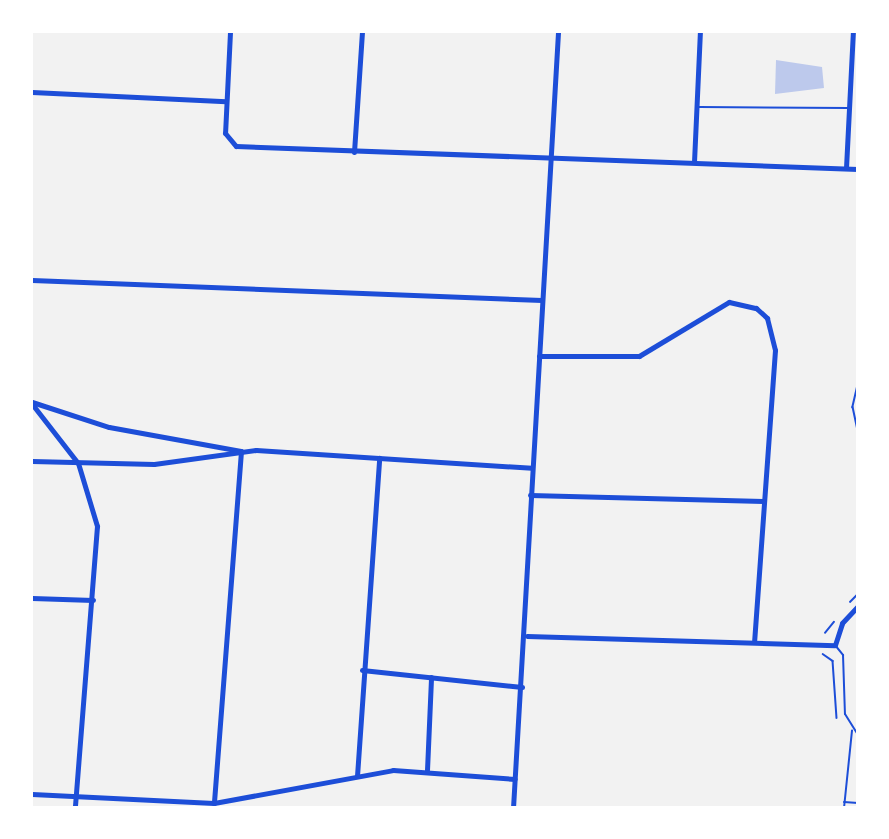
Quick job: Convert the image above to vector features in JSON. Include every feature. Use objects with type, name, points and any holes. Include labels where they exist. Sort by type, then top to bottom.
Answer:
[{"type":"street","points":[[230,32],[225,133],[233,144],[354,152],[858,169]]},
{"type":"street","points":[[354,152],[362,32]]},
{"type":"street","points":[[513,807],[527,636],[531,468],[552,158],[557,32]]},
{"type":"street","points":[[694,162],[700,32]]},
{"type":"street","points":[[846,168],[853,32]]},
{"type":"street","points":[[32,92],[226,101]]},
{"type":"street","points":[[32,280],[542,300]]},
{"type":"street","points":[[539,356],[639,356],[716,307],[729,302],[756,308],[773,331],[775,350],[754,640]]},
{"type":"street","points":[[32,403],[110,427],[241,451],[531,468]]},
{"type":"street","points":[[32,403],[78,463],[98,526],[75,807]]},
{"type":"street","points":[[32,461],[186,462],[241,451]]},
{"type":"street","points":[[214,803],[241,451]]},
{"type":"street","points":[[357,776],[362,670],[379,458]]},
{"type":"street","points":[[530,495],[763,501]]},
{"type":"street","points":[[32,598],[93,600]]},
{"type":"street","points":[[527,636],[754,640],[835,645],[842,623],[858,606]]},
{"type":"street","points":[[362,670],[522,687]]},
{"type":"street","points":[[427,770],[431,677]]},
{"type":"street","points":[[32,794],[214,803],[357,776],[427,770],[515,779]]},
{"type":"lane","points":[[696,107],[849,108]]},
{"type":"lane","points":[[835,645],[843,655],[845,714],[852,730],[858,735]]},
{"type":"lane","points":[[844,807],[852,730]]},
{"type":"lane","points":[[844,802],[858,803]]},
{"type":"path","points":[[858,385],[853,407],[858,430]]},
{"type":"path","points":[[823,654],[832,661],[837,718]]},
{"type":"building","points":[[776,60],[822,67],[824,88],[775,94]]}]
